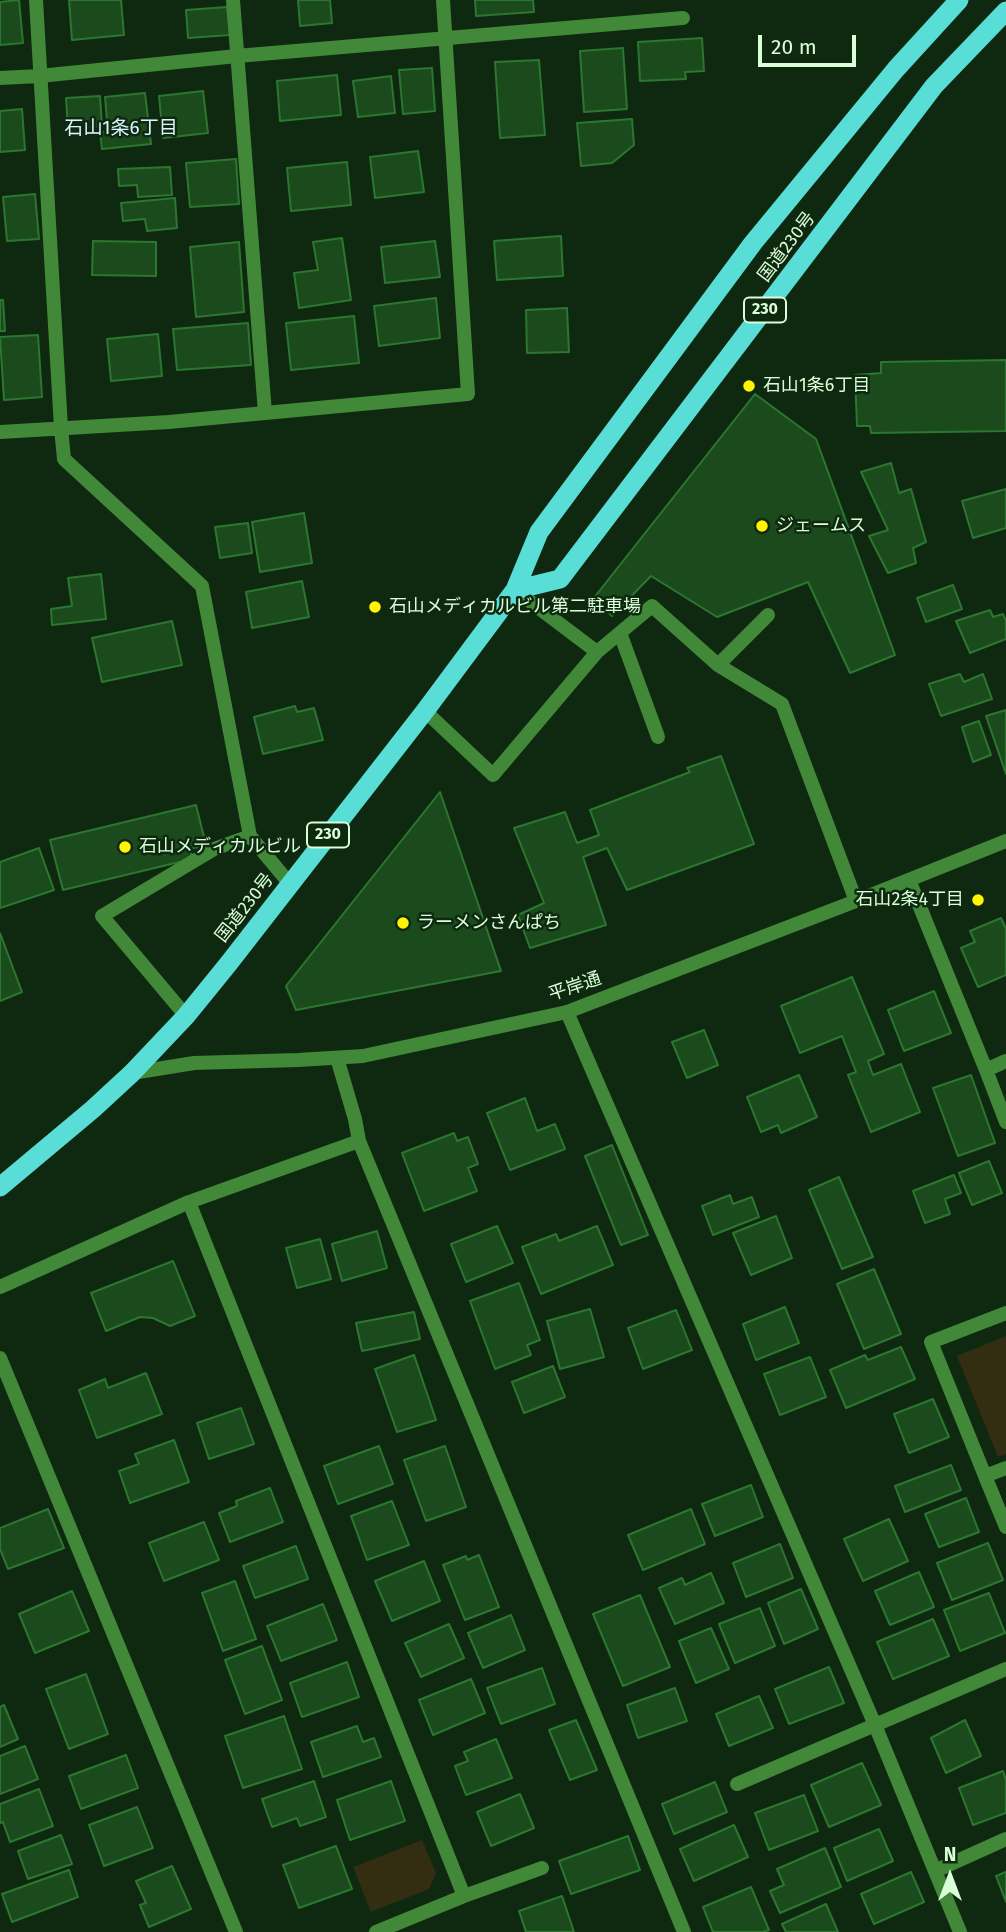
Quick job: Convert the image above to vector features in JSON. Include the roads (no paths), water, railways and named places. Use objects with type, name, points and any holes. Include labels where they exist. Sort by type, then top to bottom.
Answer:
[{"type":"highway","name":"国道230号","points":[[0,1186],[93,1109],[132,1073],[186,1016],[425,711],[514,590],[539,532],[753,243],[896,69],[959,0]]},
{"type":"highway","name":"国道230号","points":[[514,590],[560,579],[934,86],[1006,11]]},
{"type":"street","points":[[36,0],[64,458],[202,586],[250,836],[290,884]]},
{"type":"street","points":[[233,0],[265,413]]},
{"type":"street","points":[[0,432],[169,422],[468,394],[443,0]]},
{"type":"street","points":[[0,78],[683,18]]},
{"type":"street","points":[[514,590],[597,652]]},
{"type":"street","points":[[425,711],[493,775],[597,652],[652,606],[718,665],[782,704],[856,901]]},
{"type":"street","points":[[718,665],[768,615]]},
{"type":"street","points":[[620,633],[658,737]]},
{"type":"street","points":[[186,1016],[102,916],[214,849],[250,836]]},
{"type":"street","name":"平岸通","points":[[132,1073],[194,1063],[363,1056],[567,1012],[1006,841]]},
{"type":"street","points":[[909,880],[1006,1122]]},
{"type":"street","points":[[567,1012],[875,1725],[960,1932]]},
{"type":"street","points":[[337,1058],[359,1141],[684,1932]]},
{"type":"street","points":[[986,1070],[1006,1061]]},
{"type":"street","points":[[0,1287],[189,1202],[359,1141]]},
{"type":"street","points":[[189,1202],[464,1896]]},
{"type":"street","points":[[1006,1313],[931,1342],[1006,1527]]},
{"type":"street","points":[[0,1358],[236,1932]]},
{"type":"street","points":[[985,1476],[1006,1468]]},
{"type":"street","points":[[737,1784],[1006,1669]]},
{"type":"street","points":[[935,1871],[1006,1839]]},
{"type":"street","points":[[376,1932],[542,1868]]},
{"type":"place","name":"石山1条6丁目","points":[[749,386]]},
{"type":"place","name":"ジェームス","points":[[762,526]]},
{"type":"place","name":"石山メディカルビル第二駐車場","points":[[375,607]]},
{"type":"place","name":"石山メディカルビル","points":[[125,847]]},
{"type":"place","name":"石山2条4丁目","points":[[978,900]]},
{"type":"place","name":"ラーメンさんぱち","points":[[403,923]]},
{"type":"district","name":"石山1条6丁目","points":[[121,129]]}]
